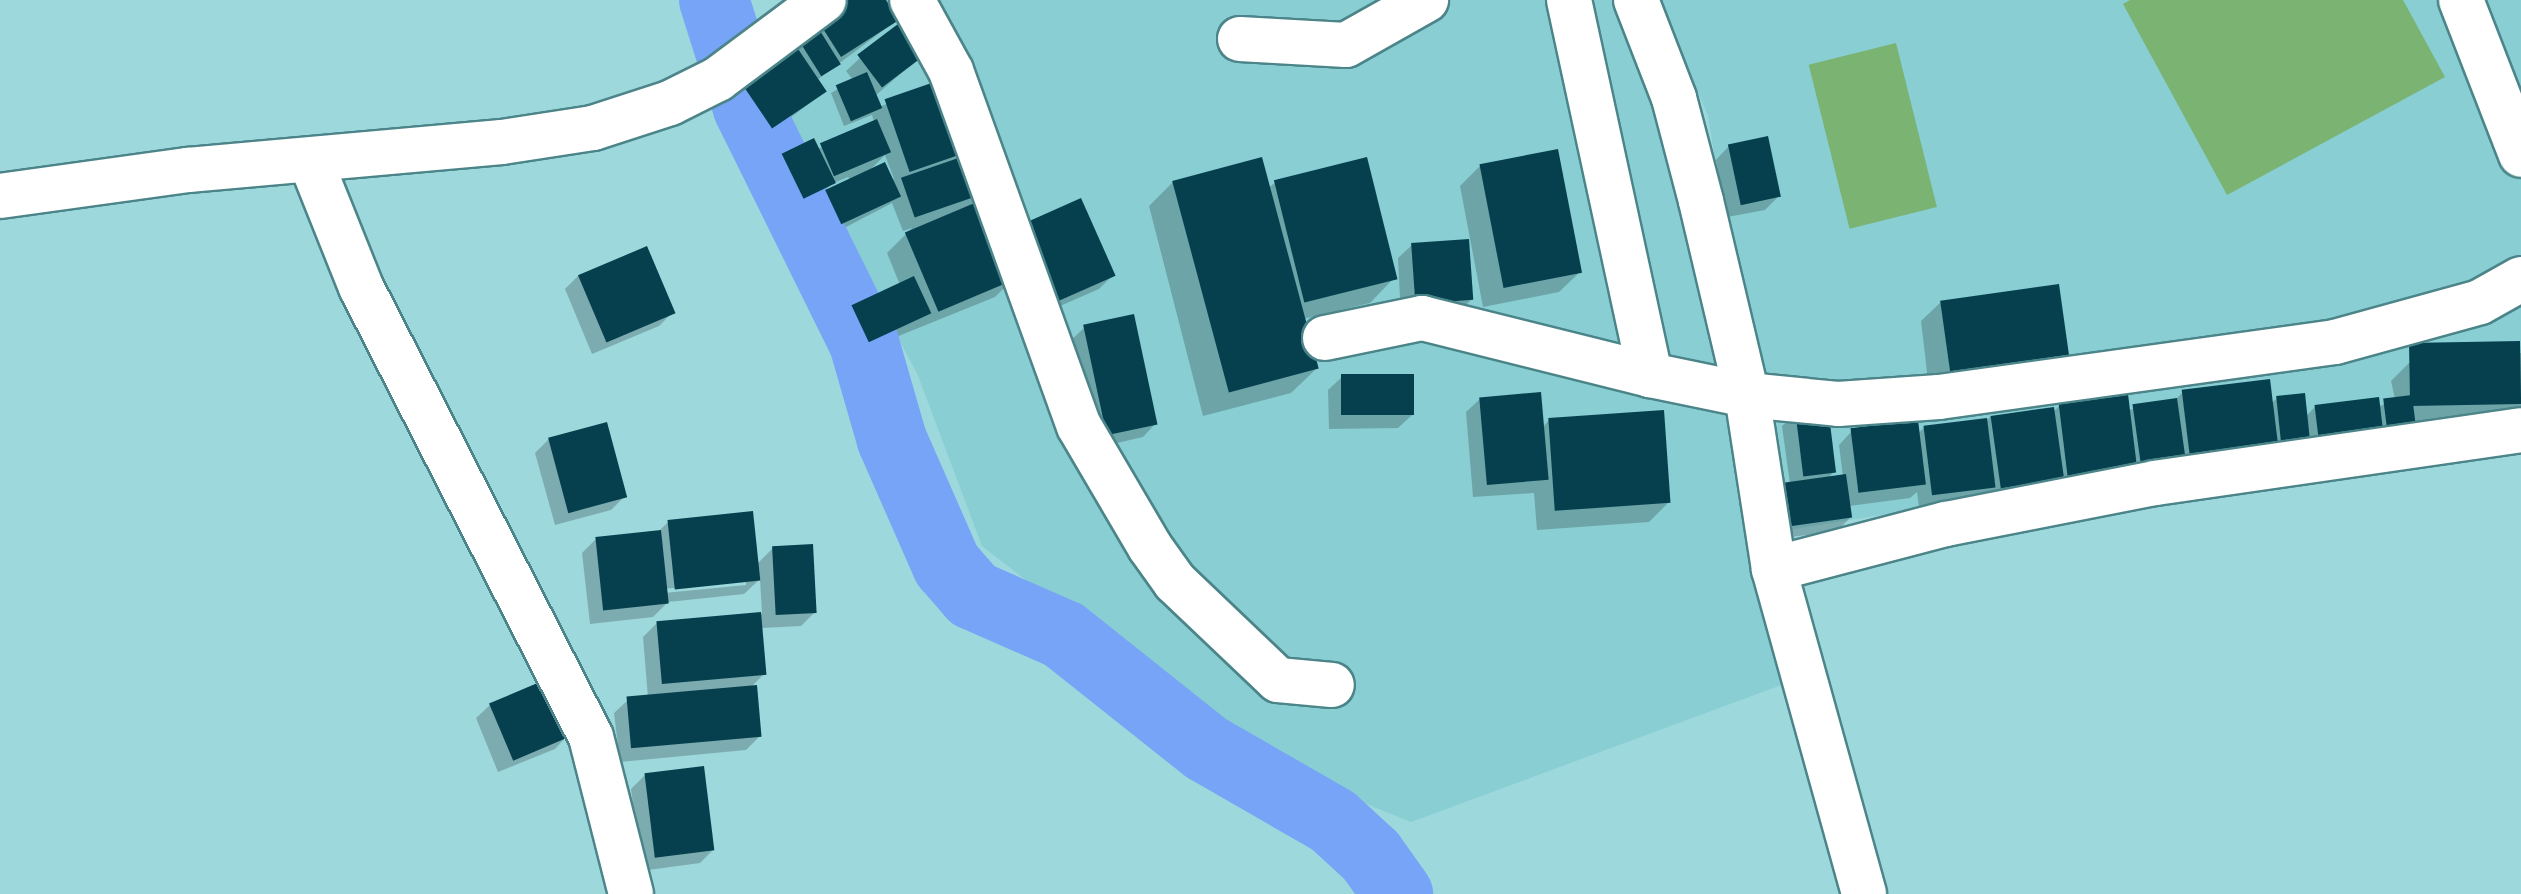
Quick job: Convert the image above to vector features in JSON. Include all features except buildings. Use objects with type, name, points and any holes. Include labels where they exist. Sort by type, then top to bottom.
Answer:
[{"type":"street","points":[[0,196],[188,170],[311,162],[593,128],[670,103],[727,72],[824,0]]},
{"type":"street","points":[[912,0],[951,71],[1079,426],[1150,547],[1175,582],[1278,680],[1332,685]]},
{"type":"street","points":[[1240,39],[1346,45],[1426,0]]},
{"type":"street","points":[[1569,0],[1650,375]]},
{"type":"street","points":[[1636,0],[1674,98],[1747,395],[1774,569],[1864,894]]},
{"type":"street","points":[[2461,0],[2521,155]]},
{"type":"street","points":[[311,162],[361,287],[591,737],[631,894]]},
{"type":"street","points":[[1325,338],[1422,318],[1650,375],[1747,395],[1838,404],[1939,397],[2335,342],[2480,302],[2521,279]]},
{"type":"street","points":[[1774,569],[1946,524],[2155,483],[2521,430]]},
{"type":"shaded area","points":[[848,0],[1620,0],[1654,77],[1792,681],[1411,822],[1255,759],[982,546],[917,373],[751,69]]},
{"type":"shaded area","points":[[1659,0],[2521,0],[2521,411],[1776,532],[1708,116]]},
{"type":"green space","points":[[2130,0],[2403,0],[2445,77],[2227,195],[2123,4]]},
{"type":"green space","points":[[1896,43],[1937,207],[1850,229],[1809,65]]},
{"type":"waterway","points":[[714,0],[748,108],[864,343],[892,440],[947,565],[973,595],[1064,635],[1206,748],[1333,821],[1371,856],[1398,894]]}]
